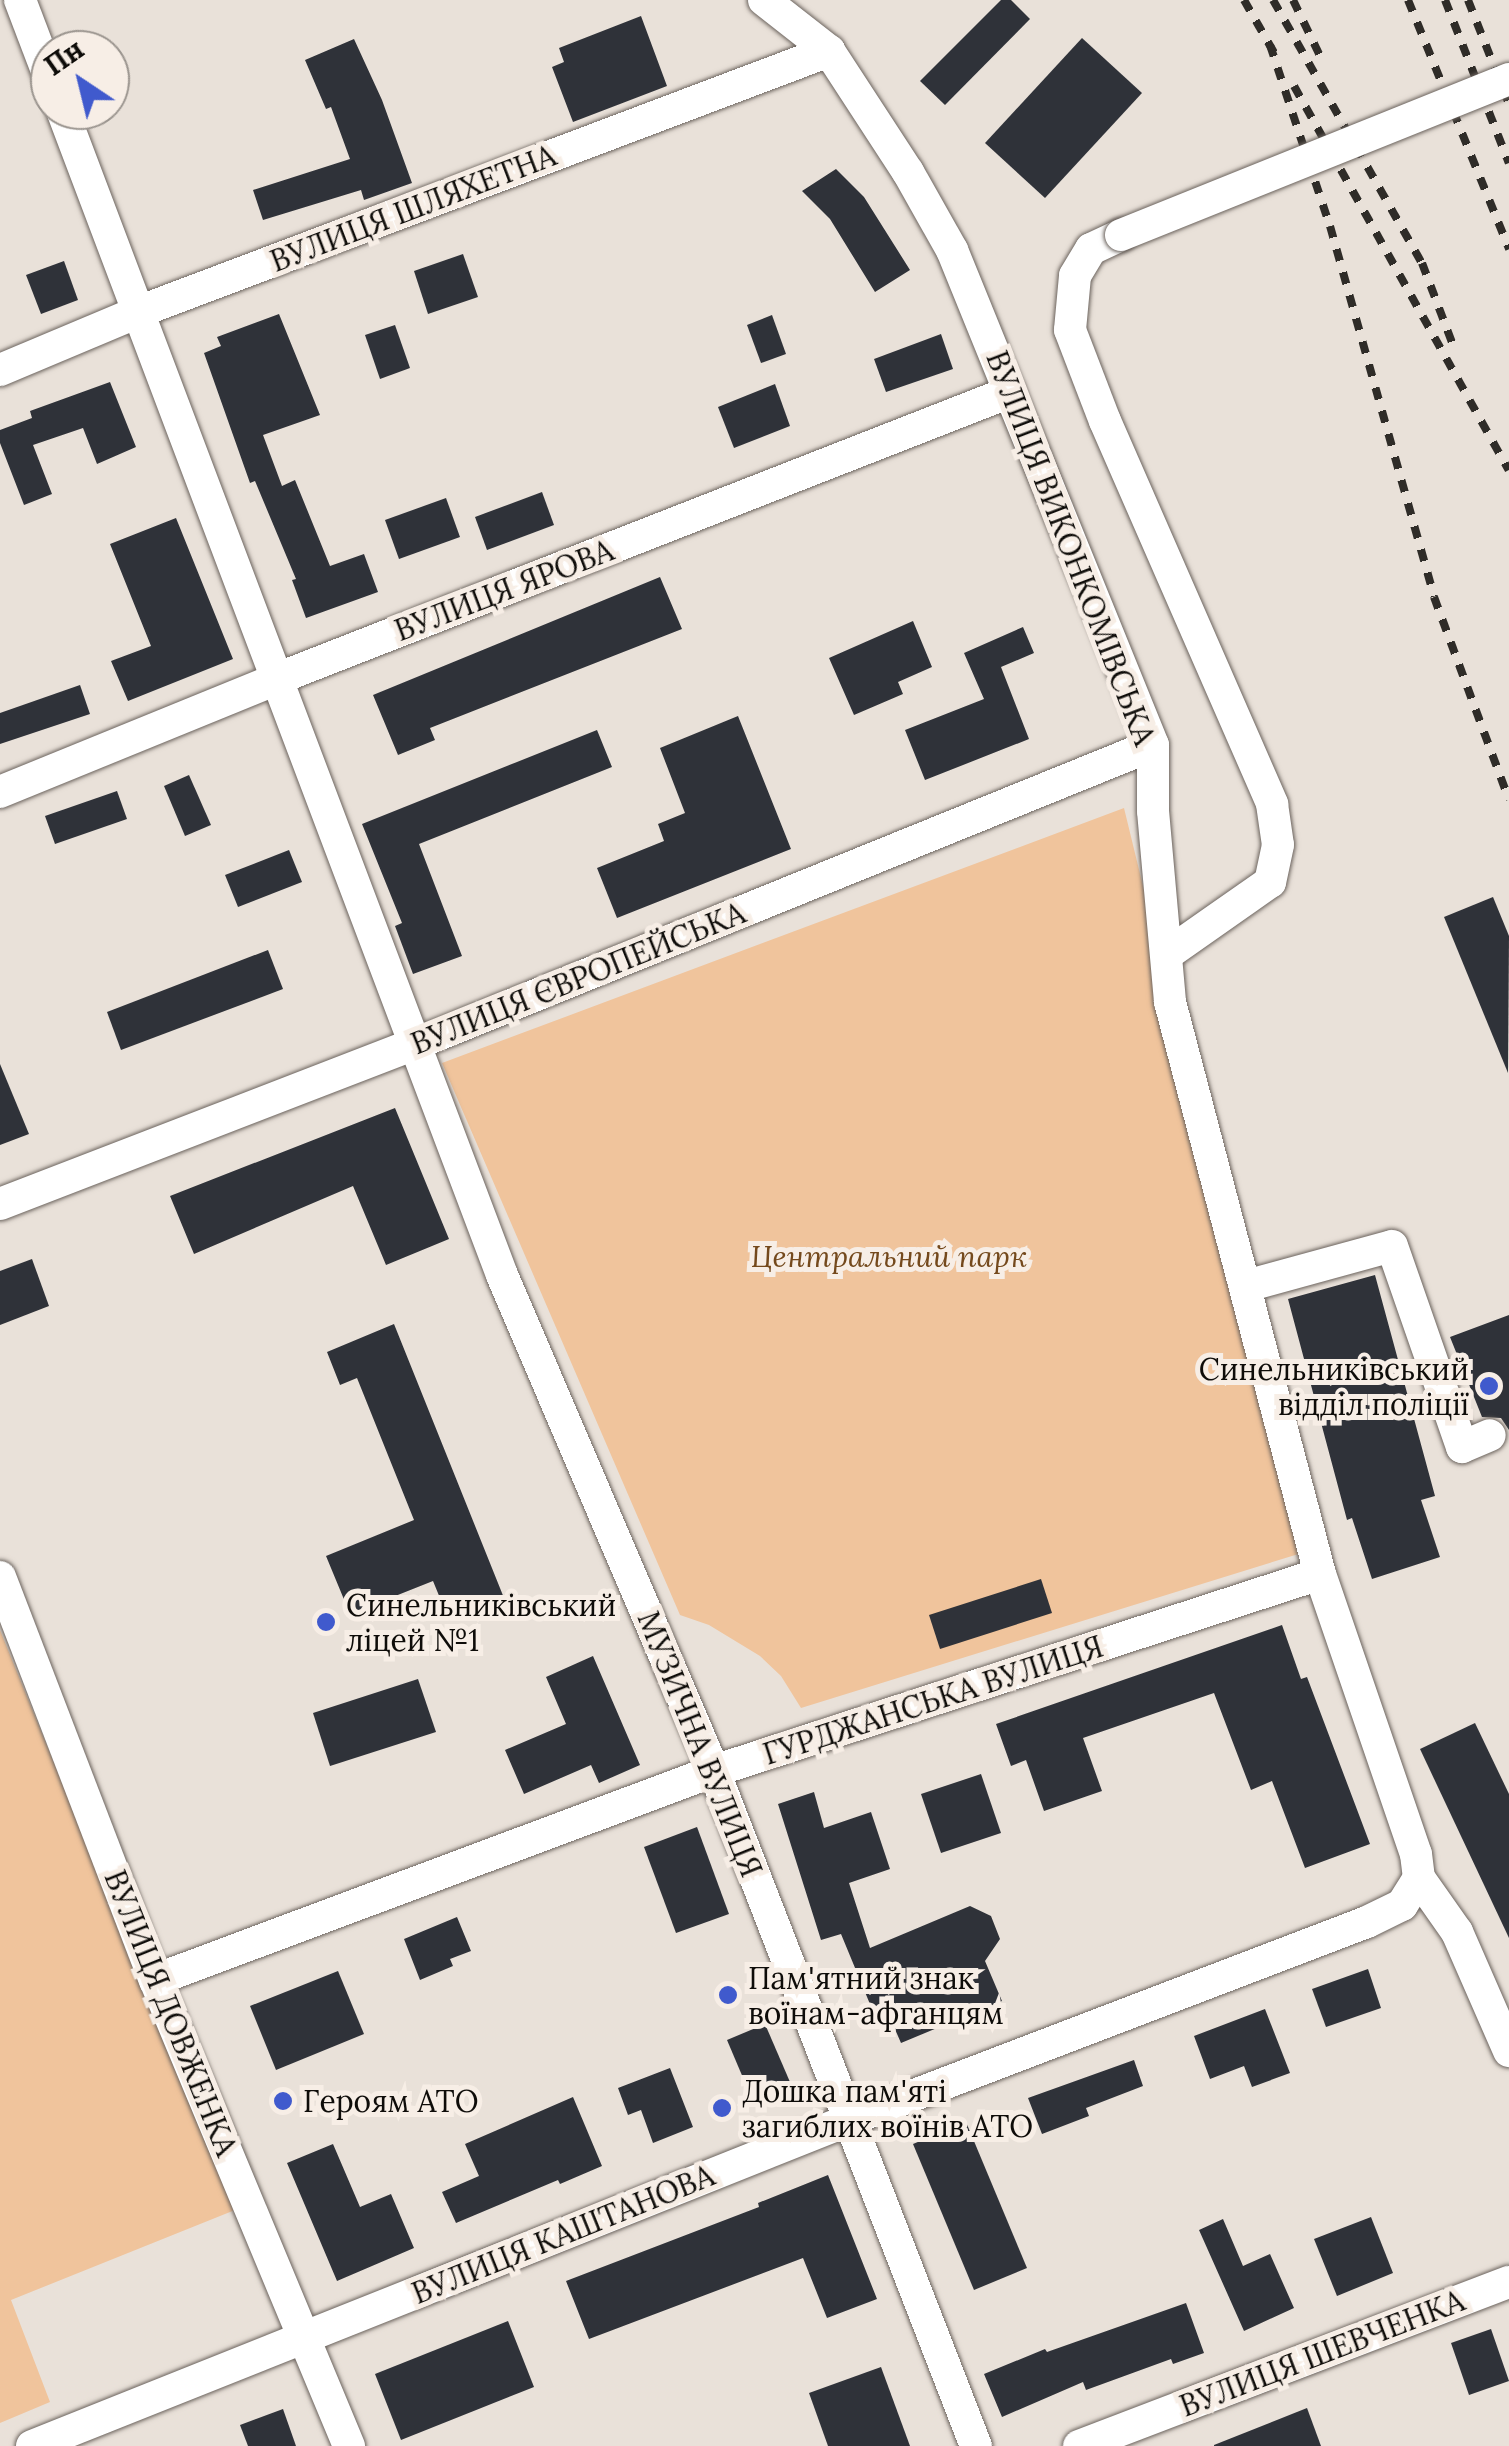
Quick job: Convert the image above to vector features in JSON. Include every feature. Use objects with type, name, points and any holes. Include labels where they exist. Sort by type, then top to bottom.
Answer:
[{"type":"street","points":[[20,0],[31,30]]},
{"type":"street","name":"ВУЛИЦЯ ВИКОНКОМІВСЬКА","points":[[764,0],[829,51],[908,172],[952,250],[1153,745],[1154,811],[1170,1002],[1320,1574],[1417,1866],[1457,1932],[1509,2051]]},
{"type":"street","name":"ВУЛИЦЯ ШЛЯХЕТНА","points":[[0,370],[138,312],[829,51]]},
{"type":"street","points":[[1167,954],[1270,882],[1278,845],[1272,804],[1105,421],[1070,330],[1075,276],[1092,250],[1121,234],[1509,79]]},
{"type":"street","name":"МУЗИЧНА ВУЛИЦЯ","points":[[70,130],[502,1275],[714,1771],[976,2446]]},
{"type":"street","name":"ВУЛИЦЯ ЯРОВА","points":[[0,792],[278,678],[1010,392]]},
{"type":"street","name":"ВУЛИЦЯ ЄВРОПЕЙСЬКА","points":[[0,1204],[413,1046],[1153,745]]},
{"type":"street","points":[[1246,1286],[1392,1246],[1462,1448],[1490,1435]]},
{"type":"street","name":"ГУРДЖАНСЬКА ВУЛИЦЯ","points":[[155,1980],[714,1771],[1320,1574]]},
{"type":"street","name":"ВУЛИЦЯ ДОВЖЕНКА","points":[[0,1577],[155,1980],[349,2446]]},
{"type":"street","name":"ВУЛИЦЯ КАШТАНОВА","points":[[32,2446],[849,2120],[1368,1922],[1402,1905],[1417,1866]]},
{"type":"street","name":"ВУЛИЦЯ ШЕВЧЕНКА","points":[[1080,2446],[1509,2282]]},
{"type":"green space","name":"Центральний парк","points":[[1124,808],[1305,1552],[801,1708],[781,1676],[760,1656],[709,1625],[680,1615],[442,1063]]},
{"type":"green space","points":[[0,1630],[235,2210],[11,2300],[50,2402],[0,2423]]},
{"type":"building","points":[[1001,0],[1011,0],[1030,19],[945,105],[920,81]]},
{"type":"building","points":[[641,16],[667,86],[573,122],[552,67],[564,62],[559,48]]},
{"type":"building","points":[[1082,38],[1142,93],[1045,198],[985,143]]},
{"type":"building","points":[[354,39],[382,100],[412,183],[364,200],[361,190],[263,220],[253,190],[350,159],[331,107],[326,109],[305,60]]},
{"type":"building","points":[[836,169],[864,197],[910,270],[875,292],[830,219],[802,191]]},
{"type":"building","points":[[463,254],[478,297],[428,314],[414,271]]},
{"type":"building","points":[[64,261],[78,300],[41,314],[26,275]]},
{"type":"building","points":[[279,314],[320,415],[263,435],[282,486],[295,480],[330,566],[364,554],[378,592],[306,618],[292,580],[296,579],[255,481],[250,483],[204,353],[221,346],[217,337]]},
{"type":"building","points":[[772,315],[786,354],[761,363],[747,325]]},
{"type":"building","points":[[395,325],[410,368],[380,379],[365,335]]},
{"type":"building","points":[[941,334],[953,369],[886,392],[874,359]]},
{"type":"building","points":[[110,382],[136,447],[97,464],[83,428],[33,445],[52,494],[24,505],[0,443],[0,430],[32,418],[30,411]]},
{"type":"building","points":[[775,384],[790,426],[734,448],[718,407]]},
{"type":"building","points":[[542,492],[554,525],[487,550],[475,517]]},
{"type":"building","points":[[446,498],[460,537],[399,559],[385,520]]},
{"type":"building","points":[[176,518],[233,659],[128,701],[111,661],[151,646],[110,544]]},
{"type":"building","points":[[660,577],[682,629],[430,728],[435,740],[398,755],[373,695]]},
{"type":"building","points":[[913,621],[932,667],[898,682],[903,694],[854,715],[829,658]]},
{"type":"building","points":[[1023,627],[1034,653],[1001,667],[1029,739],[925,780],[905,730],[984,699],[964,653]]},
{"type":"building","points":[[80,685],[90,714],[0,744],[0,713]]},
{"type":"building","points":[[738,716],[791,849],[617,918],[597,868],[664,841],[658,824],[685,813],[660,748]]},
{"type":"building","points":[[597,730],[612,767],[419,844],[462,956],[413,974],[395,926],[402,923],[362,824]]},
{"type":"building","points":[[189,775],[211,825],[185,836],[164,786]]},
{"type":"building","points":[[117,791],[127,819],[55,844],[45,816]]},
{"type":"building","points":[[289,850],[302,882],[238,907],[225,875]]},
{"type":"building","points":[[1493,897],[1509,936],[1508,1073],[1444,917]]},
{"type":"building","points":[[268,950],[283,989],[121,1050],[107,1012]]},
{"type":"building","points":[[0,1064],[29,1134],[0,1145]]},
{"type":"building","points":[[395,1108],[449,1239],[386,1265],[353,1186],[194,1254],[170,1196]]},
{"type":"building","points":[[32,1259],[49,1306],[0,1325],[0,1271]]},
{"type":"building","points":[[1375,1275],[1435,1496],[1421,1500],[1440,1557],[1372,1579],[1352,1518],[1347,1520],[1288,1299]]},
{"type":"building","name":"Синельниківський відділ поліції","points":[[1509,1315],[1509,1430],[1501,1418],[1482,1417],[1450,1337]]},
{"type":"building","points":[[394,1324],[504,1598],[449,1620],[433,1581],[350,1614],[326,1556],[414,1520],[357,1378],[340,1385],[327,1352]]},
{"type":"building","points":[[1041,1579],[1052,1613],[940,1649],[929,1615]]},
{"type":"building","points":[[1282,1625],[1301,1679],[1307,1677],[1370,1844],[1305,1868],[1272,1781],[1251,1790],[1214,1693],[1083,1738],[1102,1791],[1044,1811],[1026,1760],[1011,1766],[996,1724]]},
{"type":"building","points":[[593,1656],[640,1765],[599,1783],[591,1765],[524,1794],[505,1750],[566,1724],[546,1677]]},
{"type":"building","points":[[418,1679],[436,1732],[330,1766],[313,1713]]},
{"type":"building","points":[[1475,1723],[1509,1794],[1509,1938],[1420,1749]]},
{"type":"building","points":[[981,1774],[1001,1833],[941,1853],[921,1794]]},
{"type":"building","points":[[814,1792],[824,1828],[871,1812],[890,1869],[849,1883],[870,1948],[970,1906],[991,1916],[1000,1939],[985,1961],[1002,2001],[901,2043],[884,2004],[872,2009],[841,1934],[821,1940],[778,1804]]},
{"type":"building","points":[[697,1827],[729,1914],[676,1933],[644,1847]]},
{"type":"building","points":[[457,1917],[471,1951],[450,1959],[453,1966],[420,1980],[404,1939]]},
{"type":"building","points":[[1368,1969],[1381,2008],[1326,2027],[1312,1989]]},
{"type":"building","points":[[338,1971],[364,2034],[276,2070],[250,2006]]},
{"type":"building","points":[[1265,2009],[1290,2073],[1252,2087],[1244,2066],[1210,2079],[1194,2036]]},
{"type":"building","points":[[765,2024],[790,2082],[752,2099],[727,2040]]},
{"type":"building","points":[[1134,2060],[1143,2086],[1086,2108],[1089,2116],[1042,2134],[1028,2098]]},
{"type":"building","points":[[670,2068],[693,2127],[653,2143],[641,2110],[628,2115],[618,2088]]},
{"type":"building","points":[[573,2097],[602,2166],[456,2223],[442,2192],[479,2176],[465,2144]]},
{"type":"building","points":[[966,2122],[1027,2268],[974,2290],[913,2144]]},
{"type":"building","points":[[333,2144],[360,2207],[391,2194],[414,2248],[337,2281],[287,2163]]},
{"type":"building","points":[[828,2175],[877,2299],[827,2318],[803,2258],[589,2339],[566,2281],[759,2207],[758,2203]]},
{"type":"building","points":[[1371,2217],[1393,2273],[1337,2296],[1314,2239]]},
{"type":"building","points":[[1223,2219],[1243,2266],[1270,2254],[1294,2308],[1244,2331],[1199,2230]]},
{"type":"building","points":[[1186,2303],[1204,2353],[1173,2364],[1171,2359],[1086,2390],[1083,2382],[1002,2417],[984,2374],[1045,2349],[1047,2352]]},
{"type":"building","points":[[508,2321],[534,2387],[401,2440],[375,2374]]},
{"type":"building","points":[[1491,2329],[1509,2381],[1469,2395],[1451,2343]]},
{"type":"building","points":[[881,2367],[910,2446],[828,2446],[809,2393]]},
{"type":"building","points":[[1307,2408],[1321,2446],[1214,2446],[1214,2445]]},
{"type":"building","points":[[283,2409],[296,2446],[248,2446],[240,2425]]},
{"type":"railway","points":[[1244,0],[1276,56]]},
{"type":"railway","points":[[1273,0],[1422,263],[1453,345]]},
{"type":"railway","points":[[1293,0],[1323,62]]},
{"type":"railway","points":[[1408,0],[1509,249]]},
{"type":"railway","points":[[1445,0],[1509,163]]},
{"type":"railway","points":[[1468,0],[1509,104]]},
{"type":"railway","points":[[1270,45],[1330,226],[1434,597],[1509,800]]},
{"type":"railway","points":[[1294,86],[1509,470]]},
{"type":"place","name":"Синельниківський відділ поліції","points":[[1489,1386]]},
{"type":"place","name":"Синельниківський ліцей №1","points":[[326,1622]]},
{"type":"place","name":"Пам'ятний знак воїнам-афганцям","points":[[728,1995]]},
{"type":"place","name":"Героям АТО","points":[[283,2101]]},
{"type":"place","name":"Дошка пам'яті загиблих воїнів АТО","points":[[722,2108]]}]
